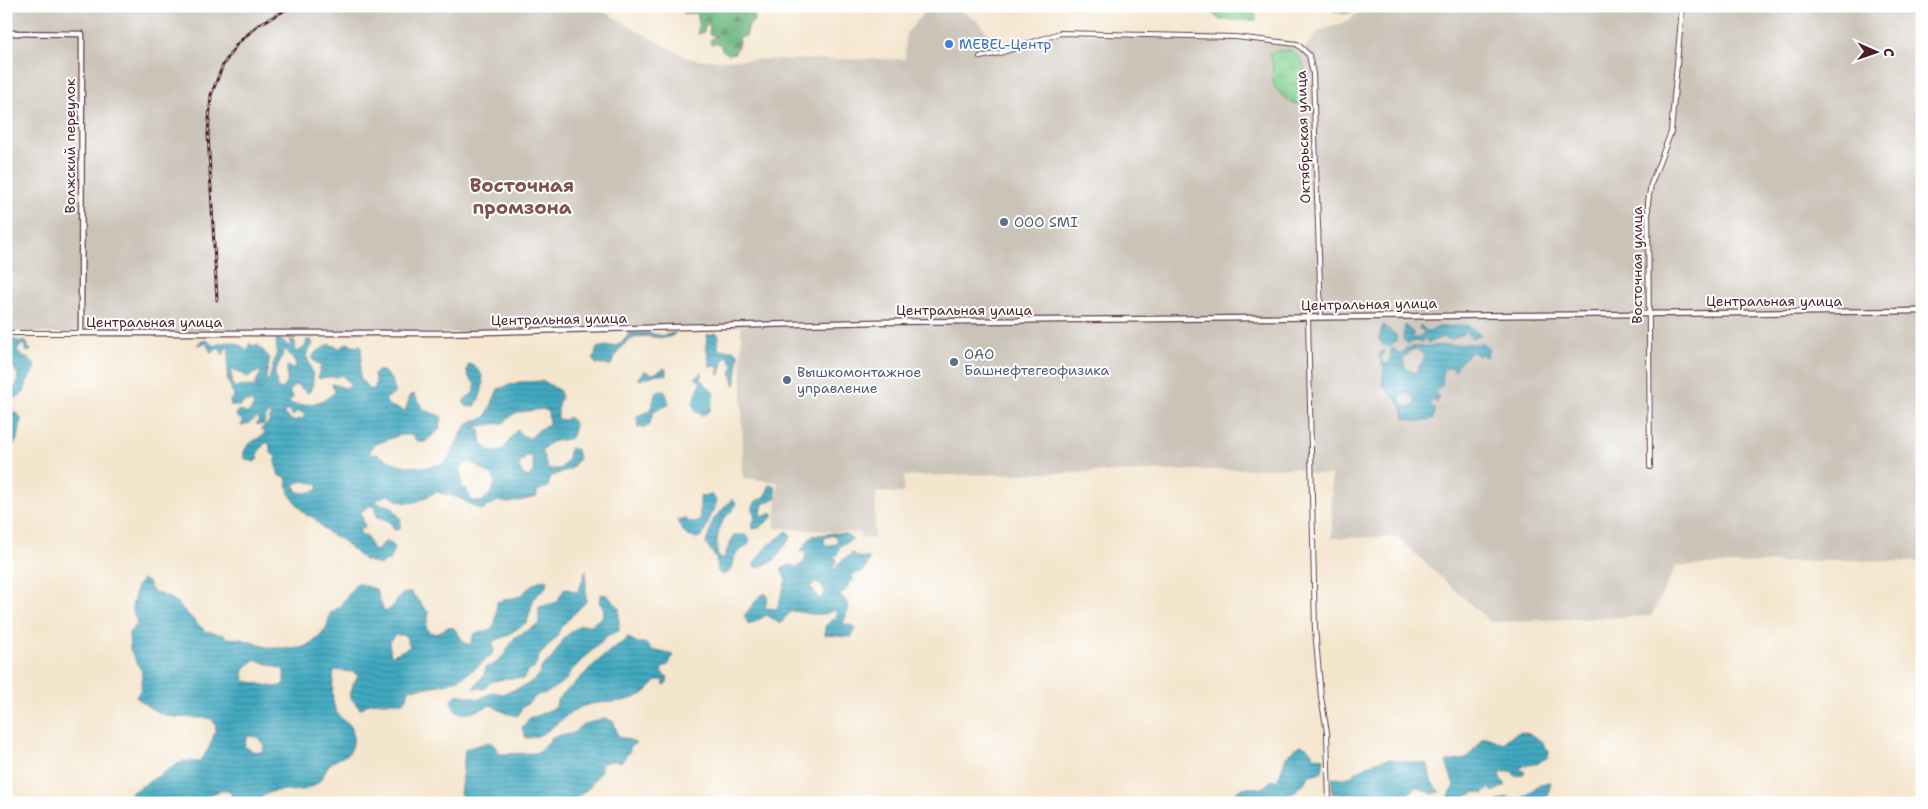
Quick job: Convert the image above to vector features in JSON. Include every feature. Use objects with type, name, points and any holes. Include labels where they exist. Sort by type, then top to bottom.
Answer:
[{"type":"street","name":"Восточная улица","points":[[1650,467],[1648,198],[1671,132],[1682,8]]},
{"type":"street","name":"Октябрьская улица","points":[[980,57],[1000,53],[1049,34],[1060,32],[1235,37],[1292,42],[1301,46],[1308,55],[1313,74],[1321,316]]},
{"type":"street","name":"Волжский переулок","points":[[6,34],[82,34],[81,333]]},
{"type":"street","name":"Центральная улица","points":[[6,333],[442,333],[878,322],[1922,311]]},
{"type":"street","points":[[1308,317],[1315,628],[1321,697],[1328,732],[1330,803]]},
{"type":"street","points":[[6,800],[40,803]]},
{"type":"shaded area","name":"Восточная промзона","points":[[6,6],[594,6],[685,57],[698,60],[905,59],[906,34],[927,9],[961,10],[979,22],[1000,53],[1054,33],[1235,37],[1292,42],[1304,49],[1319,31],[1348,21],[1367,6],[1922,6],[1922,562],[1844,560],[1676,566],[1651,616],[1490,622],[1397,537],[1332,538],[1331,475],[1312,474],[1296,468],[904,476],[903,493],[876,492],[874,539],[860,538],[860,533],[775,528],[778,482],[743,478],[741,326],[442,333],[6,333]]},
{"type":"green space","points":[[671,6],[755,6],[754,21],[749,25],[746,36],[739,38],[735,53],[728,54],[722,50],[720,44],[711,44],[710,40],[716,36],[709,34],[710,24],[706,25],[703,33],[698,34],[698,16],[696,13],[684,14],[683,7]]},
{"type":"green space","points":[[1210,6],[1256,6],[1254,10],[1256,20],[1220,20],[1213,14]]},
{"type":"green space","points":[[1327,6],[1359,6],[1351,12],[1343,13]]},
{"type":"green space","points":[[1291,50],[1300,58],[1304,67],[1302,97],[1299,104],[1291,102],[1279,92],[1273,81],[1273,66],[1270,54],[1273,51]]},
{"type":"water","points":[[1383,325],[1396,335],[1396,341],[1391,346],[1383,345],[1379,339]]},
{"type":"water","points":[[1405,325],[1413,333],[1414,339],[1425,333],[1419,328],[1420,325],[1428,332],[1438,327],[1467,325],[1481,335],[1471,338],[1466,332],[1452,340],[1443,337],[1428,343],[1423,337],[1422,343],[1416,341],[1407,344],[1403,339]]},
{"type":"water","points":[[676,332],[670,337],[646,336],[628,341],[619,350],[611,365],[596,364],[593,359],[597,348],[618,345],[629,333],[649,333],[663,336]]},
{"type":"water","points":[[717,333],[719,336],[718,350],[734,350],[739,355],[735,386],[731,373],[733,367],[728,356],[724,359],[720,375],[718,374],[718,366],[710,367],[706,345],[707,335]]},
{"type":"water","points":[[9,338],[21,342],[23,340],[27,343],[29,350],[32,349],[29,352],[26,351],[24,343],[17,350],[22,357],[28,358],[29,361],[33,362],[36,368],[27,381],[24,393],[15,398],[7,399],[6,391],[16,387],[18,375],[13,367],[6,371],[9,360],[6,358],[7,347],[10,349],[12,345]]},
{"type":"water","points":[[278,338],[289,346],[292,345],[290,340],[294,340],[296,345],[294,348],[297,352],[305,347],[307,340],[311,340],[313,344],[306,355],[313,376],[311,390],[308,393],[297,385],[293,386],[289,393],[294,397],[288,401],[292,404],[309,404],[326,399],[335,392],[332,384],[346,388],[351,385],[342,375],[319,379],[318,375],[321,367],[312,359],[315,353],[329,344],[340,348],[347,343],[357,347],[360,344],[362,354],[360,377],[371,390],[375,388],[374,375],[377,371],[383,371],[390,378],[394,387],[394,394],[385,399],[388,405],[405,411],[410,396],[414,394],[423,409],[442,417],[439,430],[425,442],[418,442],[412,435],[401,435],[373,445],[369,455],[377,454],[392,462],[408,466],[425,467],[443,464],[451,454],[465,427],[472,421],[486,417],[498,389],[519,382],[544,381],[560,391],[561,399],[558,404],[558,419],[564,420],[569,417],[574,426],[571,438],[551,442],[542,452],[548,469],[560,469],[567,461],[570,448],[577,450],[579,458],[572,468],[550,477],[548,487],[537,491],[537,497],[509,503],[498,501],[481,510],[457,497],[436,492],[423,499],[407,503],[388,495],[377,499],[377,503],[391,506],[401,519],[400,529],[395,530],[389,521],[377,517],[374,507],[369,506],[361,512],[365,528],[359,528],[361,535],[366,535],[373,550],[377,551],[382,544],[388,541],[395,547],[390,559],[380,565],[364,560],[343,541],[327,532],[313,517],[306,515],[289,494],[286,477],[279,476],[276,457],[271,453],[269,443],[265,443],[257,454],[259,459],[254,462],[244,458],[247,446],[265,433],[264,430],[260,430],[269,422],[271,413],[266,415],[264,424],[256,424],[259,420],[258,417],[241,426],[243,421],[236,416],[237,411],[241,410],[249,413],[254,405],[251,402],[245,402],[239,406],[231,406],[230,401],[234,396],[227,378],[229,347],[226,348],[223,355],[219,348],[211,353],[206,343],[197,345],[206,340],[214,346],[231,342],[239,344],[247,350],[250,343],[253,346],[258,345],[270,358],[266,377],[268,383],[277,352],[276,340]],"holes":[[[285,349],[295,361],[296,369],[287,366],[287,381],[282,389],[277,388],[275,372]],[[233,369],[247,377],[262,370],[255,384],[258,386],[233,387],[231,372]],[[542,409],[548,411],[549,425],[541,428],[530,438],[520,434],[518,429],[500,452],[490,450],[482,444],[480,429],[472,427],[503,423],[515,413]],[[285,410],[293,416],[297,411],[306,414],[303,418],[293,421],[284,415]],[[527,456],[532,456],[534,471],[528,477],[524,475],[518,466]],[[470,462],[493,476],[494,484],[492,491],[480,502],[471,500],[466,488],[462,489],[461,467]],[[303,481],[318,484],[318,490],[305,493],[298,492],[294,484]]]},
{"type":"water","points":[[1482,343],[1489,350],[1486,357],[1483,356],[1483,353],[1478,356],[1476,353],[1470,352],[1459,364],[1455,363],[1457,367],[1455,371],[1452,367],[1443,370],[1442,386],[1435,392],[1440,399],[1437,399],[1437,403],[1435,399],[1429,402],[1435,410],[1433,419],[1419,421],[1404,418],[1401,405],[1382,385],[1384,368],[1378,355],[1385,351],[1381,358],[1386,365],[1390,360],[1391,349],[1395,349],[1399,355],[1406,348]],"holes":[[[1417,349],[1425,356],[1415,373],[1405,368],[1403,360],[1409,351]],[[1406,393],[1415,398],[1414,404],[1408,408],[1400,401],[1401,395]]]},
{"type":"water","points":[[469,364],[480,372],[483,382],[481,395],[475,406],[468,407],[464,404],[464,400],[475,391],[475,384],[467,373]]},
{"type":"water","points":[[665,368],[667,375],[658,374],[639,380],[638,377],[644,371],[653,374]]},
{"type":"water","points":[[702,372],[701,379],[714,393],[710,411],[703,415],[696,412],[693,403],[701,382],[695,378]]},
{"type":"water","points":[[665,391],[669,403],[667,406],[654,411],[649,426],[638,428],[637,416],[650,411],[656,392]]},
{"type":"water","points":[[11,412],[15,412],[21,418],[20,427],[17,440],[11,447],[6,449],[6,430],[13,426],[7,419]]},
{"type":"water","points":[[770,484],[775,486],[776,498],[763,504],[761,513],[764,516],[773,513],[774,516],[759,528],[753,529],[751,526],[755,518],[752,507],[756,501],[765,497]]},
{"type":"water","points":[[711,494],[717,501],[704,533],[702,537],[690,537],[684,532],[678,520],[684,518],[689,522],[696,523],[700,519],[700,497]]},
{"type":"water","points":[[732,499],[736,503],[735,506],[724,519],[718,533],[717,549],[719,558],[723,559],[734,535],[745,535],[749,538],[749,544],[735,555],[730,570],[722,575],[718,572],[716,558],[706,543],[713,520]]},
{"type":"water","points":[[787,531],[792,536],[775,560],[757,568],[753,565],[765,548]]},
{"type":"water","points":[[833,533],[845,534],[853,539],[840,546],[837,555],[832,556],[836,558],[836,563],[832,569],[835,569],[840,562],[852,553],[857,557],[870,558],[864,571],[851,575],[854,580],[848,583],[848,587],[840,596],[847,601],[849,607],[843,624],[854,626],[856,630],[851,637],[825,635],[825,626],[836,617],[836,611],[834,610],[818,615],[791,611],[780,624],[767,615],[749,625],[744,616],[758,598],[765,593],[768,596],[765,608],[777,609],[786,580],[781,569],[789,565],[797,567],[804,562],[806,553],[801,550],[812,536]],"holes":[[[834,535],[838,540],[836,544],[825,546],[824,538]],[[815,583],[821,585],[825,592],[820,600],[812,588],[808,587]]]},
{"type":"water","points":[[586,570],[586,602],[561,627],[556,638],[539,656],[534,669],[528,671],[523,679],[515,678],[490,682],[485,689],[473,688],[483,676],[486,667],[492,666],[504,655],[515,637],[539,624],[539,607],[557,602],[565,588],[576,592],[579,590]]},
{"type":"water","points":[[142,579],[148,582],[151,590],[174,600],[205,631],[224,635],[227,638],[242,639],[270,648],[301,648],[312,643],[322,634],[327,626],[330,613],[339,607],[357,583],[376,589],[384,612],[391,609],[402,594],[411,592],[429,613],[426,627],[429,632],[436,634],[448,627],[454,628],[464,642],[470,645],[474,634],[492,629],[495,623],[497,602],[521,595],[538,581],[548,581],[547,586],[534,598],[527,622],[505,637],[493,641],[494,651],[481,664],[453,681],[434,686],[409,689],[407,698],[403,702],[370,703],[360,709],[350,697],[353,684],[358,677],[354,672],[334,670],[334,706],[340,717],[352,728],[353,742],[350,751],[330,764],[320,780],[310,788],[272,792],[251,803],[228,803],[232,795],[229,791],[217,792],[200,799],[164,804],[144,803],[128,797],[129,794],[178,764],[185,761],[198,762],[210,746],[216,727],[212,719],[164,715],[147,706],[136,697],[141,689],[142,672],[130,650],[129,633],[137,624],[132,607],[137,586]],"holes":[[[395,635],[405,635],[410,647],[391,656],[389,642]],[[257,660],[284,670],[284,685],[275,687],[245,681],[244,670]],[[248,736],[258,738],[264,746],[262,752],[252,751],[244,746]]]},
{"type":"water","points":[[601,594],[607,595],[619,607],[619,631],[608,635],[571,671],[567,679],[547,693],[538,695],[522,708],[518,716],[505,713],[491,705],[468,713],[458,712],[454,707],[451,700],[458,694],[479,699],[493,692],[502,694],[527,685],[540,674],[541,668],[552,658],[565,637],[580,625],[591,625],[602,617],[604,609],[599,602]]},
{"type":"water","points":[[627,637],[638,643],[645,643],[653,650],[673,655],[669,664],[661,670],[665,677],[668,677],[667,683],[664,685],[663,680],[658,680],[633,699],[584,706],[569,714],[546,732],[526,738],[522,728],[530,717],[556,707],[557,700],[561,696],[603,656],[626,641]]},
{"type":"water","points":[[605,718],[614,722],[618,736],[635,742],[635,744],[630,747],[630,751],[621,762],[611,761],[601,764],[601,770],[589,788],[569,803],[469,803],[460,794],[465,749],[489,742],[494,744],[500,754],[538,753],[551,739],[560,735],[572,734],[582,725]]},
{"type":"water","points":[[1520,732],[1529,734],[1540,741],[1549,752],[1548,757],[1536,764],[1521,766],[1520,769],[1525,772],[1523,775],[1515,776],[1512,771],[1500,773],[1500,778],[1506,785],[1493,792],[1490,788],[1483,794],[1477,792],[1460,799],[1450,800],[1449,796],[1454,785],[1446,762],[1466,759],[1482,739],[1487,737],[1503,743],[1509,737]]},
{"type":"water","points":[[1300,745],[1307,747],[1315,757],[1324,758],[1322,772],[1310,775],[1293,793],[1286,798],[1278,797],[1272,803],[1227,803],[1240,789],[1246,787],[1263,788],[1270,781],[1278,780],[1286,756]]},
{"type":"water","points":[[1388,759],[1428,764],[1431,781],[1440,792],[1433,794],[1416,787],[1397,803],[1384,803],[1378,798],[1368,796],[1361,799],[1348,792],[1347,794],[1332,794],[1332,778],[1346,778],[1371,764]]},
{"type":"water","points":[[1551,782],[1548,795],[1536,802],[1494,803],[1506,797],[1520,798],[1539,786]]},
{"type":"railway","points":[[217,300],[208,134],[211,95],[223,65],[237,44],[258,25],[293,6]]},
{"type":"place","name":"MEBEL-Центр","points":[[949,44]]},
{"type":"place","name":"OOO SMI","points":[[1004,222]]},
{"type":"place","name":"ОАО Башнефтегеофизика","points":[[954,362]]},
{"type":"place","name":"Вышкомонтажное управление","points":[[787,380]]},
{"type":"district","name":"Восточная промзона","points":[[522,196]]}]
